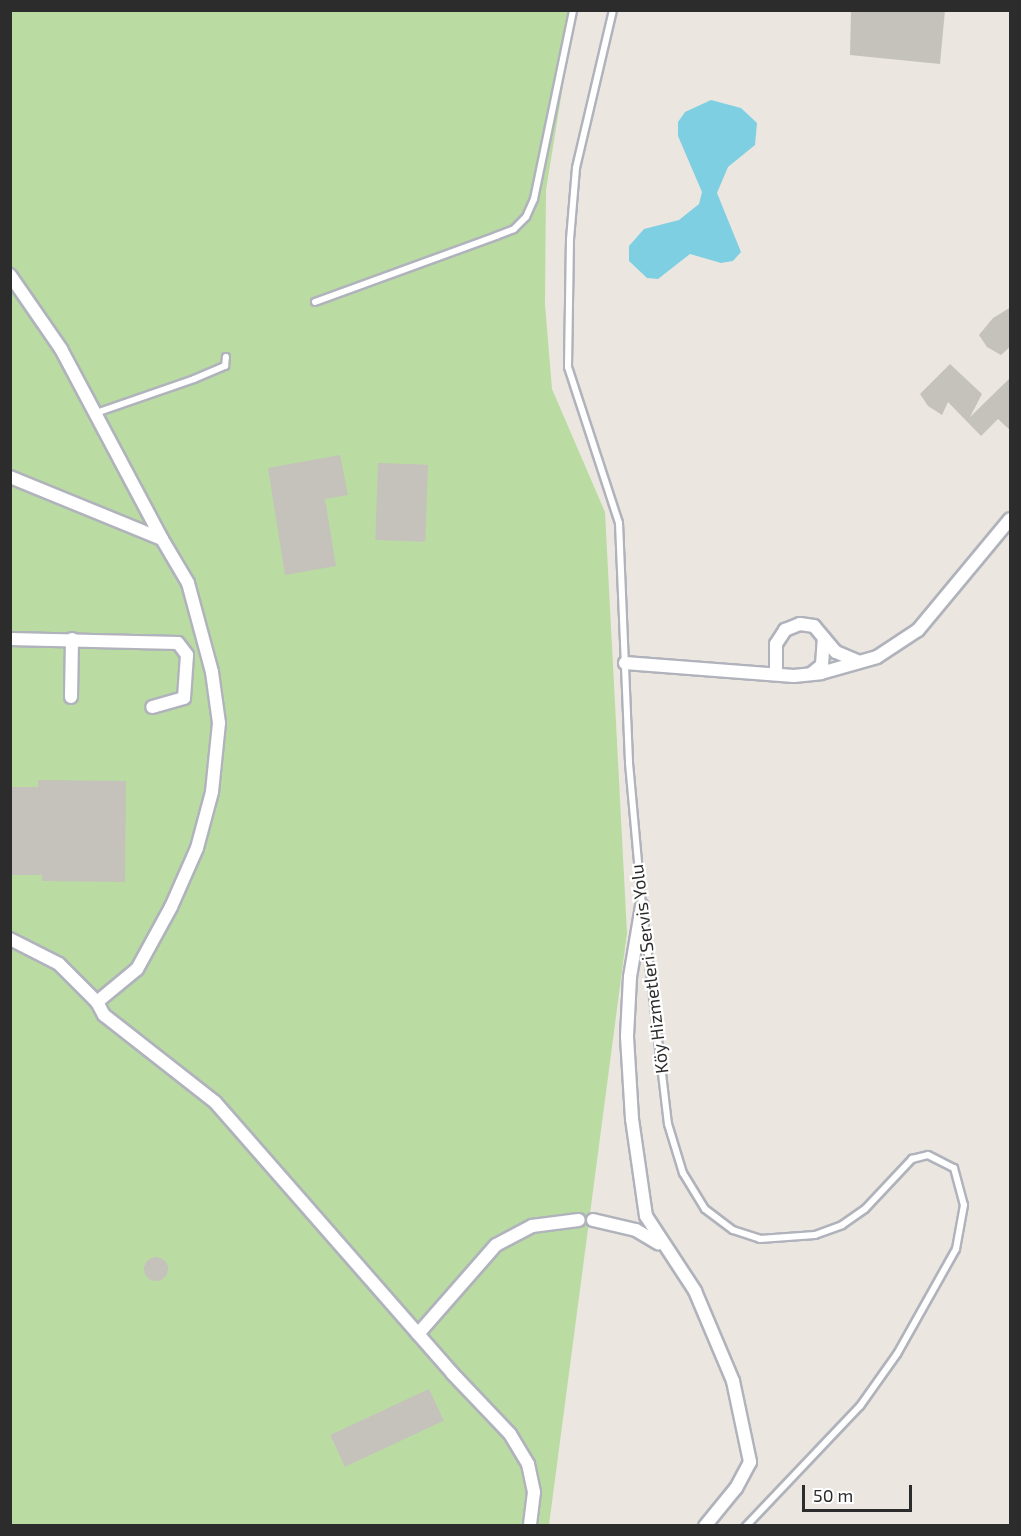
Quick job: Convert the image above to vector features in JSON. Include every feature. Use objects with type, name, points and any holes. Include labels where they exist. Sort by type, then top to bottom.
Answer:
[{"type":"street","points":[[10,275],[61,349],[162,539],[188,583],[212,672],[219,723],[212,792],[197,848],[171,907],[137,969],[97,1002]]},
{"type":"street","points":[[10,477],[162,539]]},
{"type":"street","points":[[625,663],[776,674],[812,674],[862,662],[918,630],[1011,519]]},
{"type":"street","points":[[776,674],[776,645],[785,630],[800,624],[814,626],[836,652],[862,662]]},
{"type":"street","points":[[812,674],[822,665],[825,652],[823,634]]},
{"type":"street","points":[[10,639],[178,643],[187,655],[184,698],[152,707]]},
{"type":"street","points":[[70,697],[72,639]]},
{"type":"street","points":[[642,906],[630,977],[627,1037],[632,1119],[646,1216],[695,1291],[734,1381],[746,1431],[750,1462],[736,1488],[705,1526]]},
{"type":"street","points":[[10,939],[59,964],[97,1002],[104,1014],[215,1102],[418,1334],[510,1434],[528,1464],[534,1492],[530,1526]]},
{"type":"street","points":[[418,1334],[496,1245],[532,1226],[579,1220]]},
{"type":"street","points":[[592,1220],[636,1230],[663,1245]]},
{"type":"lane","points":[[315,302],[514,229],[526,217],[534,199],[573,10]]},
{"type":"lane","name":"Köy Hizmetleri Servis Yolu","points":[[613,10],[576,168],[570,239],[567,367],[619,523],[634,841],[668,1124],[683,1173],[705,1209],[733,1230],[760,1239],[815,1235],[842,1225],[865,1209],[912,1159],[928,1155],[954,1168],[964,1205],[956,1249],[897,1354],[860,1406],[746,1526]]},
{"type":"lane","points":[[96,413],[225,366],[226,357]]},
{"type":"green space","points":[[10,11],[575,11],[546,190],[545,304],[552,389],[605,512],[627,933],[549,1525],[11,1525]]},
{"type":"water","points":[[711,100],[741,108],[757,123],[755,145],[728,167],[717,193],[741,252],[733,261],[721,263],[690,254],[658,279],[647,278],[629,261],[629,246],[644,229],[679,220],[699,204],[702,192],[678,136],[678,122],[685,112]]},
{"type":"building","points":[[851,10],[945,10],[940,64],[850,55]]},
{"type":"building","points":[[1011,307],[1011,346],[1001,355],[987,347],[979,335],[993,318]]},
{"type":"building","points":[[950,364],[982,394],[970,417],[1011,377],[1011,431],[998,419],[981,436],[948,402],[942,415],[928,406],[920,394]]},
{"type":"building","points":[[340,455],[348,495],[325,499],[336,566],[285,575],[268,468]]},
{"type":"building","points":[[378,463],[428,465],[425,542],[375,540]]},
{"type":"building","points":[[38,780],[126,781],[125,882],[42,881],[42,875],[10,875],[10,787],[38,787]]},
{"type":"building","points":[[156,1257],[165,1260],[168,1269],[165,1278],[156,1281],[147,1278],[144,1269],[147,1260]]},
{"type":"building","points":[[429,1389],[444,1421],[345,1467],[330,1435]]}]
